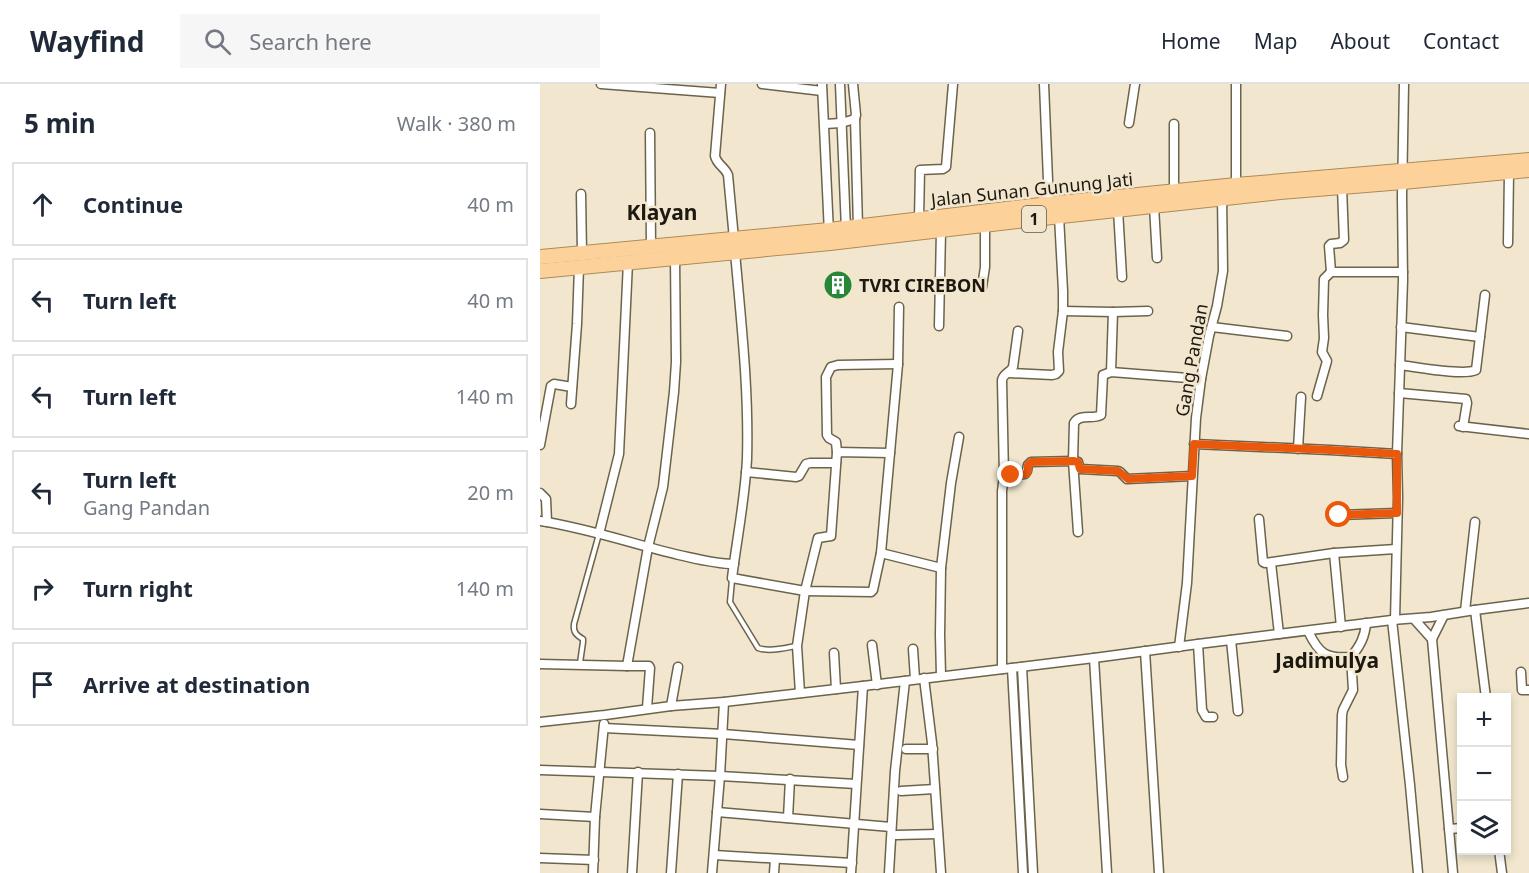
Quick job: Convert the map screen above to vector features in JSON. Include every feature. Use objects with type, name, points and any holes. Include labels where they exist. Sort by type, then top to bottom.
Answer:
[{"type":"highway","name":"Jalan Sunan Gunung Jati","points":[[851,232],[919,219],[1053,212],[1174,191],[1222,193],[1236,185],[1300,185],[1403,177],[1529,160]]},
{"type":"highway","name":"1","points":[[540,256],[628,262],[672,253],[830,237],[851,232],[941,231],[1053,212],[1118,210],[1154,206],[1222,193],[1300,185],[1342,187],[1403,177],[1529,170]]},
{"type":"highway","name":"1","points":[[540,270],[651,246],[672,253]]},
{"type":"street","points":[[601,84],[721,88],[715,156],[728,175],[747,392],[746,472],[732,578],[806,591],[872,591],[881,553],[897,364],[899,307]]},
{"type":"street","points":[[762,84],[822,87],[830,237]]},
{"type":"street","points":[[840,84],[851,232]]},
{"type":"street","points":[[851,232],[855,118],[853,84]]},
{"type":"street","points":[[919,219],[920,170],[946,167],[953,84]]},
{"type":"street","points":[[1009,373],[1052,375],[1058,373],[1063,311],[1044,84]]},
{"type":"street","points":[[1129,123],[1136,84]]},
{"type":"street","points":[[1236,84],[1236,185]]},
{"type":"street","points":[[1404,84],[1403,272],[1394,620],[1418,873]]},
{"type":"street","points":[[825,124],[842,123],[855,118]]},
{"type":"street","points":[[1174,124],[1174,191]]},
{"type":"street","points":[[650,133],[651,246]]},
{"type":"street","points":[[1508,243],[1509,172]]},
{"type":"street","points":[[1331,272],[1329,246],[1344,240],[1342,187]]},
{"type":"street","name":"Gang Pandan","points":[[1179,647],[1187,583],[1194,444],[1201,379],[1223,271],[1222,193]]},
{"type":"street","points":[[571,404],[578,324],[581,194]]},
{"type":"street","points":[[1154,206],[1157,258]]},
{"type":"street","points":[[1118,210],[1122,277]]},
{"type":"street","points":[[982,287],[985,267],[985,225]]},
{"type":"street","points":[[939,326],[941,231]]},
{"type":"street","points":[[627,666],[648,548],[663,487],[674,392],[676,350],[672,253]]},
{"type":"street","points":[[599,534],[619,454],[628,262]]},
{"type":"street","points":[[1317,396],[1327,361],[1322,352],[1324,279],[1331,272],[1403,272]]},
{"type":"street","points":[[1400,365],[1474,371],[1477,367],[1485,295]]},
{"type":"street","points":[[1063,311],[1148,311]]},
{"type":"street","points":[[1111,372],[1113,312]]},
{"type":"street","points":[[1212,327],[1287,336]]},
{"type":"street","points":[[1401,327],[1480,337]]},
{"type":"street","points":[[1002,669],[1002,491],[1004,476],[1002,381],[1013,367],[1018,332]]},
{"type":"street","points":[[800,693],[797,646],[806,591],[819,537],[831,536],[837,452],[836,442],[827,435],[826,377],[831,367],[837,365],[897,364]]},
{"type":"street","points":[[1078,532],[1073,461],[1074,423],[1079,418],[1101,415],[1103,375],[1111,372],[1201,379]]},
{"type":"street","points":[[540,445],[551,386],[554,384],[572,387]]},
{"type":"street","points":[[1399,393],[1466,399],[1461,426],[1529,434]]},
{"type":"street","points":[[1298,449],[1301,397]]},
{"type":"street","points":[[941,676],[941,568],[959,437]]},
{"type":"street","points":[[1194,444],[1397,454]]},
{"type":"street","points":[[837,452],[890,453]]},
{"type":"street","points":[[1004,476],[1026,474],[1029,463],[1073,461],[1078,462],[1080,469],[1118,471],[1128,479],[1192,476]]},
{"type":"street","points":[[746,472],[796,477],[800,476],[806,464],[836,463]]},
{"type":"street","points":[[540,492],[546,499],[543,522],[706,561],[734,564]]},
{"type":"street","points":[[1339,515],[1397,513]]},
{"type":"street","points":[[1259,519],[1263,562],[1334,553],[1396,549]]},
{"type":"street","points":[[1465,611],[1475,522]]},
{"type":"street","points":[[881,553],[941,568]]},
{"type":"street","points":[[1334,553],[1341,627]]},
{"type":"street","points":[[1271,562],[1279,634]]},
{"type":"street","points":[[540,722],[647,708],[877,685],[1529,603]]},
{"type":"street","points":[[1475,610],[1484,693]]},
{"type":"street","points":[[1444,615],[1432,639],[1453,873]]},
{"type":"street","points":[[1414,619],[1432,639]]},
{"type":"street","points":[[1343,777],[1341,765],[1342,716],[1353,690],[1352,657],[1363,639],[1366,623]]},
{"type":"street","points":[[1308,631],[1319,650],[1328,656],[1352,657]]},
{"type":"street","points":[[1231,640],[1238,711]]},
{"type":"street","points":[[1198,644],[1202,710],[1206,717],[1213,717]]},
{"type":"street","points":[[872,645],[877,685]]},
{"type":"street","points":[[913,649],[933,749],[940,873]]},
{"type":"street","points":[[1145,651],[1159,873]]},
{"type":"street","points":[[834,653],[836,689]]},
{"type":"street","points":[[1094,658],[1107,873]]},
{"type":"street","points":[[540,664],[649,666],[651,668],[647,708]]},
{"type":"street","points":[[671,706],[678,667]]},
{"type":"street","points":[[1022,667],[1033,873]]},
{"type":"street","points":[[1012,668],[1023,873]]},
{"type":"street","points":[[1521,672],[1522,690],[1529,690]]},
{"type":"street","points":[[889,873],[894,831],[895,771],[905,681]]},
{"type":"street","points":[[851,873],[863,686]]},
{"type":"street","points":[[712,873],[724,702]]},
{"type":"street","points":[[593,873],[605,715]]},
{"type":"street","points":[[604,728],[723,734],[859,746]]},
{"type":"street","points":[[906,749],[933,749]]},
{"type":"street","points":[[540,770],[638,772],[856,784]]},
{"type":"street","points":[[632,873],[638,772]]},
{"type":"street","points":[[671,873],[678,774]]},
{"type":"street","points":[[788,818],[790,779]]},
{"type":"street","points":[[901,791],[935,789]]},
{"type":"street","points":[[717,812],[854,823],[894,831],[938,834]]},
{"type":"street","points":[[540,814],[596,817]]},
{"type":"street","points":[[1449,829],[1457,828]]},
{"type":"street","points":[[714,855],[852,863]]},
{"type":"street","points":[[1500,855],[1502,873]]},
{"type":"street","points":[[540,858],[594,860]]},
{"type":"street","points":[[774,873],[775,859]]},
{"type":"lane","points":[[580,665],[584,642],[576,634],[574,624],[599,534]]},
{"type":"lane","points":[[732,578],[730,602],[759,648],[771,650],[797,646]]},
{"type":"place","name":"TVRI CIREBON","points":[[838,285]]},
{"type":"district","name":"Klayan","points":[[662,212]]},
{"type":"district","name":"Jadimulya","points":[[1327,660]]},
{"type":"route","points":[[1011,475],[1026,474],[1031,462],[1073,461],[1078,462],[1080,469],[1118,471],[1128,479],[1192,476],[1194,444],[1397,454],[1397,513],[1339,515]]}]
